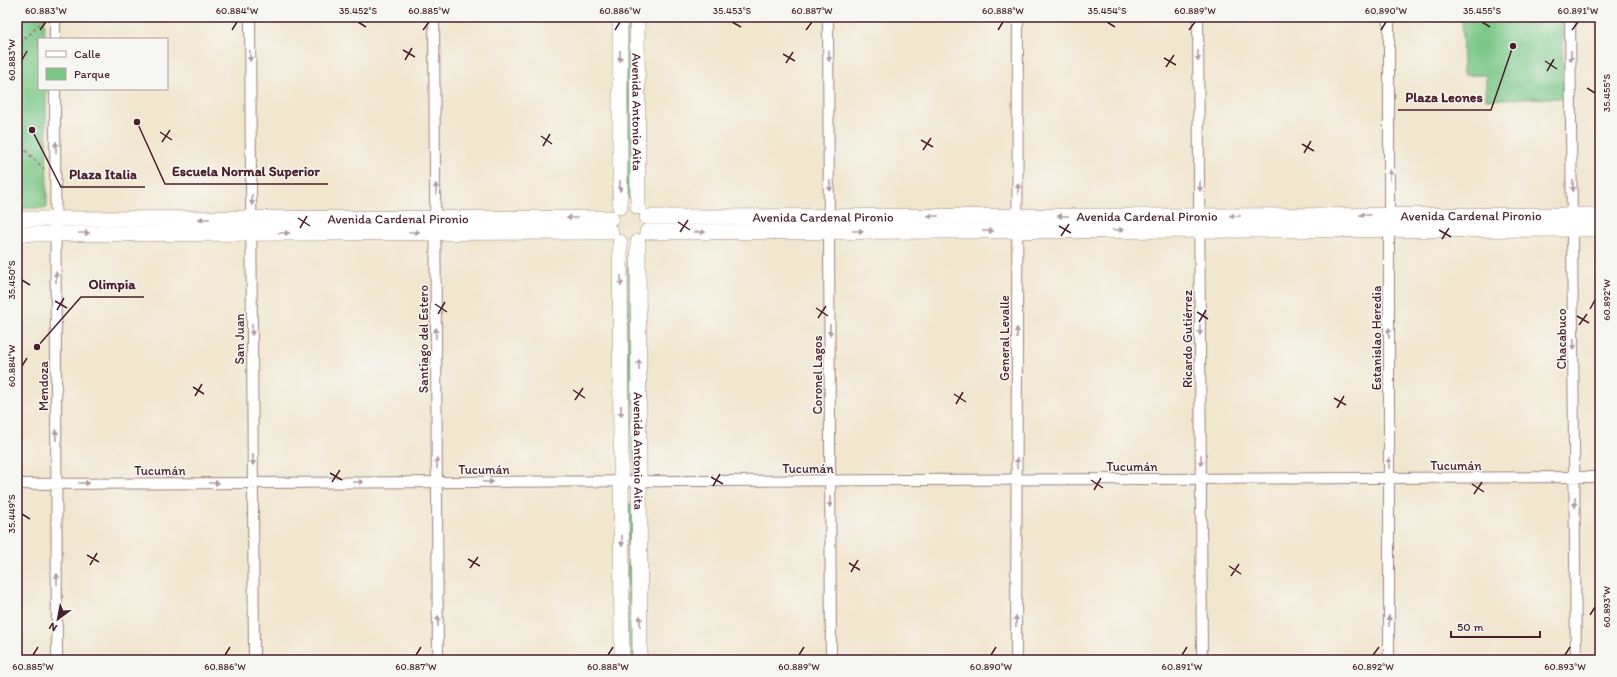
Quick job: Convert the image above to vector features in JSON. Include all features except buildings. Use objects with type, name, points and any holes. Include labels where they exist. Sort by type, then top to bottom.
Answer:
[{"type":"main road","name":"Avenida Antonio Aita","points":[[620,17],[616,225],[622,481],[622,660]]},
{"type":"main road","name":"Avenida Antonio Aita","points":[[637,17],[642,225],[639,481],[640,660]]},
{"type":"main road","points":[[630,205],[642,225],[631,244],[616,225],[630,205]]},
{"type":"main road","name":"Avenida Cardenal Pironio","points":[[642,225],[1573,222],[1600,215]]},
{"type":"main road","name":"Avenida Cardenal Pironio","points":[[17,219],[56,226],[616,225]]},
{"type":"main road","name":"Avenida Cardenal Pironio","points":[[1573,222],[1600,229]]},
{"type":"main road","name":"Avenida Cardenal Pironio","points":[[17,234],[56,226]]},
{"type":"street","name":"San Juan","points":[[250,17],[254,660]]},
{"type":"street","name":"Santiago del Estero","points":[[434,17],[438,660]]},
{"type":"street","name":"Coronel Lagos","points":[[828,17],[831,660]]},
{"type":"street","name":"General Levalle","points":[[1016,660],[1018,17]]},
{"type":"street","name":"Ricardo Gutiérrez","points":[[1198,17],[1202,660]]},
{"type":"street","name":"Estanislao Heredia","points":[[1389,17],[1389,660]]},
{"type":"street","name":"Chacabuco","points":[[1570,17],[1576,660]]},
{"type":"street","points":[[50,18],[55,38]]},
{"type":"street","name":"Mendoza","points":[[56,90],[57,660]]},
{"type":"street","name":"Tucumán","points":[[17,484],[1600,477]]},
{"type":"path","points":[[17,48],[27,37],[50,18]]},
{"type":"path","points":[[17,37],[27,37]]},
{"type":"path","points":[[17,142],[47,171]]},
{"type":"green space","points":[[17,17],[44,17],[45,38],[38,38],[38,90],[46,90],[47,208],[17,208]]},
{"type":"green space","points":[[624,17],[630,17],[633,198],[626,198]]},
{"type":"green space","points":[[1462,17],[1562,17],[1564,98],[1486,99],[1486,75],[1463,75]]},
{"type":"green space","points":[[627,252],[633,252],[634,460],[627,460]]},
{"type":"green space","points":[[627,504],[634,504],[634,660],[628,660]]},
{"type":"place","name":"Plaza Leones","points":[[1513,46]]},
{"type":"place","name":"Escuela Normal Superior","points":[[137,122]]},
{"type":"place","name":"Plaza Italia","points":[[32,130]]},
{"type":"place","name":"Olimpia","points":[[37,347]]}]
